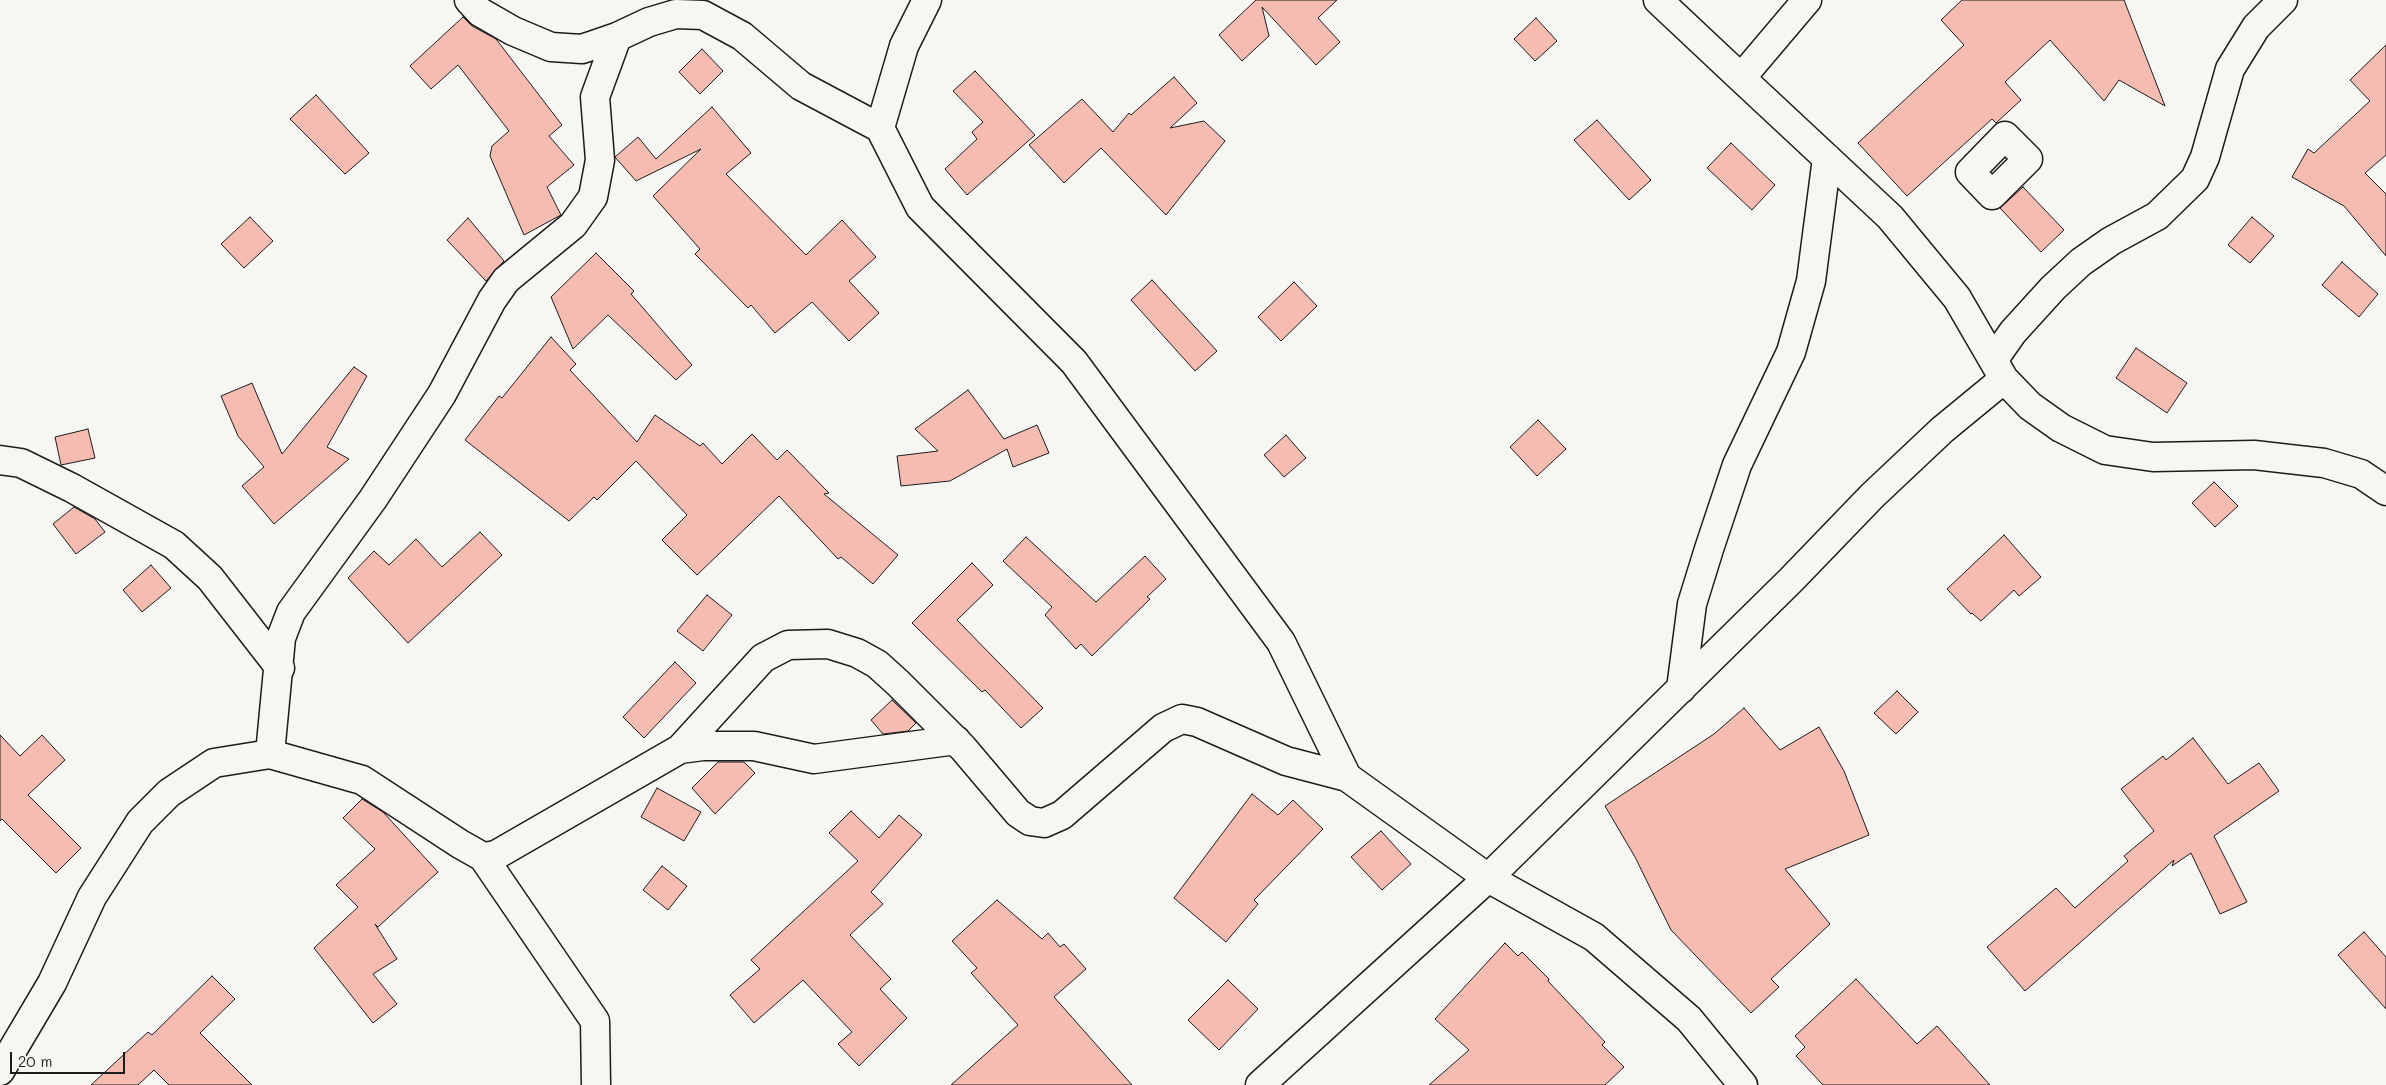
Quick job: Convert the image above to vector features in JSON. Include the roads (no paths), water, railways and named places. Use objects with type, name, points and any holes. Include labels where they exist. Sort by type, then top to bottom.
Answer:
[{"type":"street","points":[[469,0],[480,12],[513,30],[551,47],[582,50],[617,37],[649,22],[676,14],[703,15],[742,36],[801,86],[880,128],[920,207],[1074,362],[1281,642],[1347,777]]},
{"type":"street","points":[[880,128],[904,46],[927,0]]},
{"type":"street","points":[[1658,0],[1890,217],[1951,290],[1999,369],[2030,406],[2061,428],[2105,450],[2153,457],[2254,455],[2324,463],[2361,474],[2386,491]]},
{"type":"street","points":[[1741,78],[1807,0]]},
{"type":"street","points":[[1260,1085],[1488,878],[1681,689],[1872,496],[1942,430],[1999,369],[2013,332],[2053,288],[2081,262],[2111,241],[2157,216],[2195,179],[2205,157],[2230,69],[2256,26],[2283,0]]},
{"type":"street","points":[[270,754],[282,638],[290,612],[367,507],[442,394],[492,300],[506,280],[573,225],[593,197],[600,160],[595,97],[617,37]]},
{"type":"street","points":[[1681,689],[1692,604],[1709,549],[1737,465],[1791,352],[1811,282],[1827,158]]},
{"type":"street","points":[[0,460],[21,463],[174,545],[210,578],[280,668]]},
{"type":"street","points":[[483,857],[496,855],[511,848],[680,749],[763,658],[788,645],[828,644],[857,653],[877,664],[898,682],[956,740],[1018,813],[1030,821],[1044,823],[1062,815],[1163,728],[1182,719],[1197,722],[1286,761],[1347,777],[1488,878],[1594,937],[1689,1019],[1743,1085]]},
{"type":"street","points":[[680,749],[703,746],[754,746],[814,759],[956,740]]},
{"type":"street","points":[[0,1071],[52,983],[92,897],[140,822],[169,793],[214,763],[270,754],[362,780],[483,857],[596,1021],[596,1085]]}]
